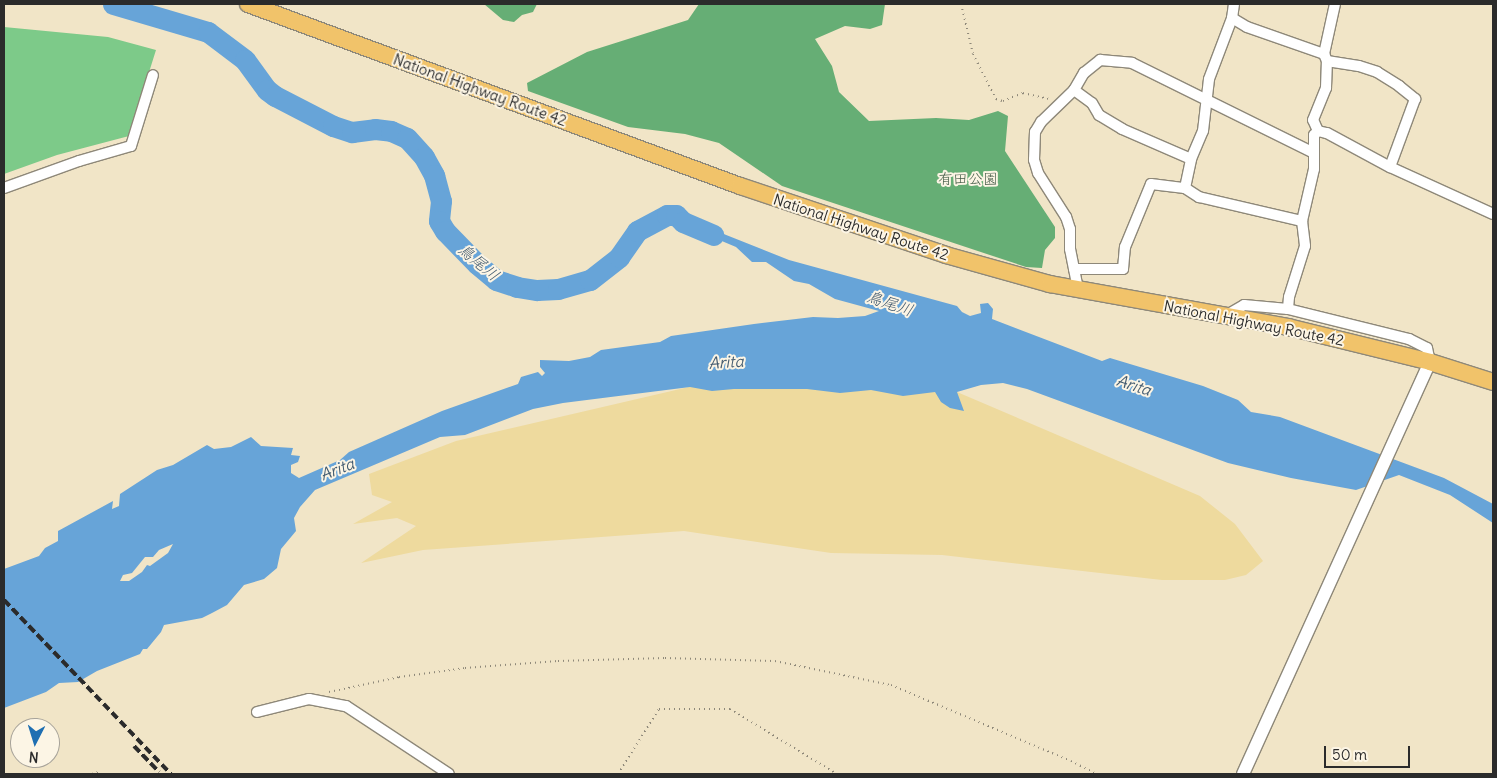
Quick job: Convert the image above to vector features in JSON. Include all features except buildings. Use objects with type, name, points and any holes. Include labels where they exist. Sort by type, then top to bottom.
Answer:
[{"type":"highway","name":"National Highway Route 42","points":[[248,4],[722,179],[852,225],[946,255],[1050,284],[1224,317],[1288,327],[1430,362],[1493,382]]},
{"type":"street","points":[[1185,188],[1192,159],[1203,131],[1209,79],[1232,18],[1234,4]]},
{"type":"street","points":[[1318,132],[1313,120],[1326,88],[1325,57],[1335,4]]},
{"type":"street","points":[[1232,18],[1247,27],[1325,57],[1377,72],[1415,99],[1390,167]]},
{"type":"street","points":[[1078,289],[1070,249],[1070,229],[1066,217],[1038,174],[1034,160],[1035,132],[1041,122],[1074,90],[1084,73],[1100,60],[1109,59],[1132,63],[1206,98],[1231,114],[1314,153]]},
{"type":"street","points":[[4,188],[62,167],[130,146],[153,75]]},
{"type":"street","points":[[1074,90],[1092,103],[1099,115],[1122,129],[1192,159]]},
{"type":"street","points":[[1288,309],[1306,246],[1302,221],[1314,170],[1314,135],[1318,132]]},
{"type":"street","points":[[1318,132],[1328,133],[1390,167],[1493,214]]},
{"type":"street","points":[[1074,270],[1122,269],[1125,247],[1151,184],[1185,188],[1199,197],[1302,221]]},
{"type":"street","points":[[1224,317],[1244,305],[1288,309],[1409,339],[1427,348],[1430,362],[1244,774]]},
{"type":"street","points":[[257,712],[309,699],[346,706],[449,774]]},
{"type":"path","points":[[961,4],[973,54],[996,99],[1003,101],[1022,93],[1061,102]]},
{"type":"path","points":[[309,699],[336,689],[400,677],[484,666],[558,661],[666,658],[774,662],[890,686],[1071,761],[1096,774]]},
{"type":"path","points":[[618,774],[659,708],[703,708],[730,709],[837,774]]},
{"type":"path","points":[[92,774],[101,771]]},
{"type":"green space","points":[[484,4],[537,4],[533,12],[522,15],[514,22],[503,20]]},
{"type":"green space","name":"有田公園","points":[[699,4],[885,4],[882,25],[870,29],[845,26],[815,39],[832,66],[839,92],[869,121],[936,118],[969,120],[998,111],[1008,116],[1005,151],[1055,227],[1055,238],[1045,250],[1042,268],[1026,267],[782,186],[719,143],[685,134],[628,127],[528,91],[527,83],[587,52],[688,20]]},
{"type":"green space","points":[[4,27],[108,37],[156,50],[129,136],[57,155],[4,174]]},
{"type":"sand","points":[[766,369],[957,392],[1200,496],[1235,524],[1263,561],[1246,575],[1225,580],[1162,580],[942,555],[831,553],[684,531],[423,550],[361,563],[416,526],[397,518],[353,524],[392,502],[372,495],[369,474],[456,441]]},
{"type":"water","name":"Arita","points":[[696,223],[789,260],[957,306],[962,312],[970,316],[981,313],[980,304],[988,303],[993,309],[992,319],[1102,361],[1110,358],[1203,386],[1238,400],[1251,412],[1280,417],[1444,478],[1493,504],[1493,523],[1450,495],[1399,475],[1356,490],[1291,478],[1228,463],[1027,389],[1003,383],[981,385],[957,392],[964,411],[950,408],[941,402],[935,392],[903,396],[871,390],[840,393],[807,389],[734,389],[712,391],[690,387],[563,403],[533,409],[465,435],[440,437],[315,490],[300,507],[294,518],[296,531],[281,549],[277,568],[264,579],[244,585],[227,605],[202,618],[164,625],[161,632],[147,649],[143,649],[140,654],[97,671],[78,682],[59,683],[46,692],[4,708],[4,569],[39,556],[45,548],[58,541],[58,531],[113,501],[112,509],[119,506],[120,494],[157,470],[173,465],[207,445],[214,449],[231,447],[251,437],[261,446],[293,448],[291,455],[300,456],[298,462],[291,465],[291,473],[299,478],[340,460],[349,452],[442,411],[518,384],[521,377],[538,372],[542,376],[545,373],[540,367],[540,360],[569,361],[590,357],[601,350],[660,342],[671,336],[813,317],[865,316],[879,311],[835,299],[809,284],[794,281],[766,262],[752,262],[736,247],[717,239],[700,238],[685,224]],"holes":[[[173,544],[168,553],[150,566],[147,565],[142,572],[129,581],[120,581],[123,575],[132,573],[145,557],[153,557],[159,550]]]},
{"type":"waterway","name":"鳥尾川","points":[[113,4],[208,32],[245,60],[267,90],[333,126],[352,132],[375,129],[391,131],[407,138],[424,157],[434,175],[441,201],[439,221],[445,231],[477,264],[496,280],[517,287],[537,290],[558,289],[590,280],[619,257],[637,231],[667,215],[676,215],[683,222],[713,235]]},
{"type":"railway","points":[[4,600],[171,774]]},
{"type":"railway","points":[[134,746],[159,772]]}]
